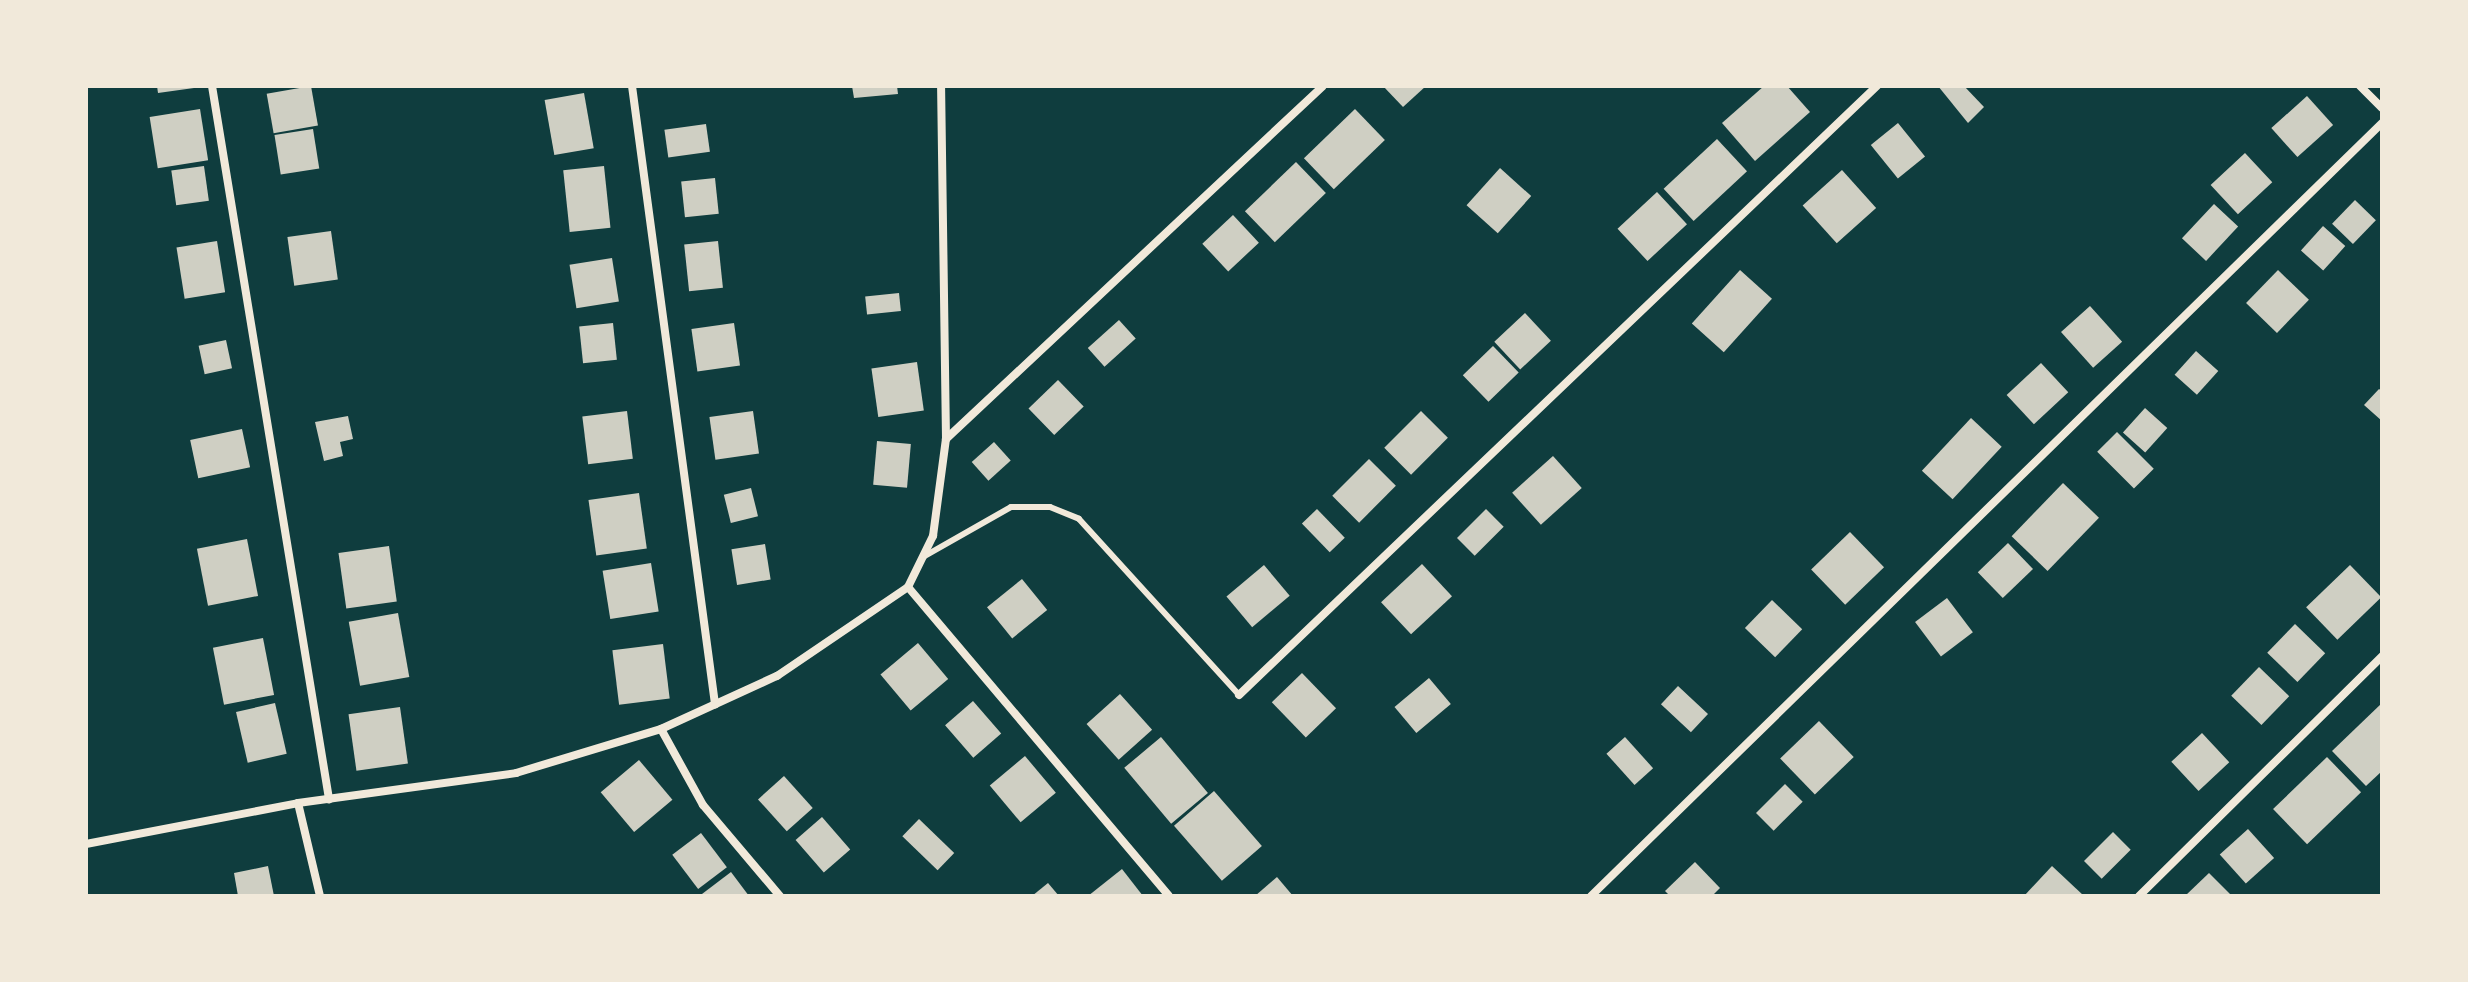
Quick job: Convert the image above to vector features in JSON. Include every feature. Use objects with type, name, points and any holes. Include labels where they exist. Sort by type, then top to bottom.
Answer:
[{"type":"street","points":[[212,86],[329,799]]},
{"type":"street","points":[[632,86],[715,704]]},
{"type":"street","points":[[86,844],[298,803],[516,773],[661,729],[777,676],[908,587],[933,536],[946,439],[941,86]]},
{"type":"street","points":[[946,439],[1323,86]]},
{"type":"street","points":[[1239,695],[1877,86]]},
{"type":"street","points":[[2360,86],[2382,108]]},
{"type":"street","points":[[1591,896],[2382,123]]},
{"type":"street","points":[[908,587],[1169,896]]},
{"type":"street","points":[[2139,896],[2382,656]]},
{"type":"street","points":[[661,729],[703,805],[780,896]]},
{"type":"street","points":[[298,803],[320,896]]},
{"type":"lane","points":[[922,557],[1011,507],[1050,507],[1079,519],[1239,695]]},
{"type":"building","points":[[157,86],[194,86],[194,88],[158,93]]},
{"type":"building","points":[[311,86],[318,125],[274,133],[267,94]]},
{"type":"building","points":[[852,86],[897,86],[898,94],[854,98]]},
{"type":"building","points":[[1383,86],[1426,86],[1403,107]]},
{"type":"building","points":[[1764,86],[1787,86],[1810,112],[1755,161],[1722,123]]},
{"type":"building","points":[[1938,86],[1964,86],[1984,107],[1968,123]]},
{"type":"building","points":[[584,93],[594,148],[554,155],[545,100]]},
{"type":"building","points":[[2307,96],[2333,125],[2297,157],[2271,128]]},
{"type":"building","points":[[200,109],[208,160],[158,168],[150,117]]},
{"type":"building","points":[[1355,109],[1385,140],[1334,189],[1304,158]]},
{"type":"building","points":[[1898,123],[1925,156],[1898,178],[1871,145]]},
{"type":"building","points":[[706,124],[710,152],[668,158],[664,130]]},
{"type":"building","points":[[313,129],[319,169],[281,175],[274,135]]},
{"type":"building","points":[[1717,139],[1747,171],[1694,221],[1664,189]]},
{"type":"building","points":[[2245,153],[2272,182],[2238,214],[2211,185]]},
{"type":"building","points":[[1296,162],[1326,193],[1275,242],[1245,211]]},
{"type":"building","points":[[204,166],[209,201],[176,205],[171,171]]},
{"type":"building","points":[[604,166],[610,228],[570,232],[563,170]]},
{"type":"building","points":[[1500,168],[1531,196],[1498,233],[1467,205]]},
{"type":"building","points":[[1842,170],[1876,208],[1837,243],[1803,205]]},
{"type":"building","points":[[715,178],[719,214],[685,217],[681,182]]},
{"type":"building","points":[[1657,192],[1687,224],[1648,261],[1618,229]]},
{"type":"building","points":[[2355,200],[2376,220],[2353,244],[2332,224]]},
{"type":"building","points":[[2214,204],[2238,227],[2206,261],[2182,238]]},
{"type":"building","points":[[1233,215],[1259,243],[1228,271],[1202,244]]},
{"type":"building","points":[[2323,226],[2345,246],[2323,271],[2301,251]]},
{"type":"building","points":[[331,231],[338,280],[294,286],[287,237]]},
{"type":"building","points":[[217,241],[225,292],[185,299],[177,247]]},
{"type":"building","points":[[718,241],[723,288],[689,291],[684,245]]},
{"type":"building","points":[[612,258],[619,301],[576,308],[570,265]]},
{"type":"building","points":[[1740,270],[1772,299],[1724,352],[1692,324]]},
{"type":"building","points":[[2278,270],[2309,300],[2277,333],[2246,303]]},
{"type":"building","points":[[899,293],[901,311],[867,314],[865,297]]},
{"type":"building","points":[[2090,306],[2122,342],[2093,368],[2061,332]]},
{"type":"building","points":[[1525,313],[1551,341],[1520,369],[1494,342]]},
{"type":"building","points":[[1119,320],[1136,339],[1105,367],[1088,348]]},
{"type":"building","points":[[613,323],[617,360],[583,363],[579,327]]},
{"type":"building","points":[[734,323],[740,366],[697,372],[691,329]]},
{"type":"building","points":[[226,340],[232,368],[205,374],[199,346]]},
{"type":"building","points":[[1493,346],[1519,373],[1488,402],[1463,375]]},
{"type":"building","points":[[2196,351],[2218,371],[2197,395],[2175,375]]},
{"type":"building","points":[[917,362],[924,411],[878,417],[871,368]]},
{"type":"building","points":[[2041,363],[2068,392],[2034,424],[2007,395]]},
{"type":"building","points":[[1058,380],[1084,407],[1054,435],[1029,408]]},
{"type":"building","points":[[2379,389],[2382,391],[2382,421],[2364,405]]},
{"type":"building","points":[[2145,408],[2167,428],[2145,453],[2123,433]]},
{"type":"building","points":[[627,411],[633,459],[588,464],[582,416]]},
{"type":"building","points":[[753,411],[759,454],[715,460],[709,417]]},
{"type":"building","points":[[1421,411],[1448,438],[1411,475],[1384,448]]},
{"type":"building","points":[[348,416],[353,439],[340,442],[343,456],[324,461],[315,422]]},
{"type":"building","points":[[1971,418],[2002,447],[1953,499],[1922,471]]},
{"type":"building","points":[[242,429],[250,467],[198,478],[190,440]]},
{"type":"building","points":[[2117,432],[2154,469],[2134,489],[2097,452]]},
{"type":"building","points":[[877,441],[911,444],[907,488],[873,485]]},
{"type":"building","points":[[994,442],[1011,461],[988,481],[972,462]]},
{"type":"building","points":[[1553,456],[1582,488],[1541,525],[1512,493]]},
{"type":"building","points":[[1369,459],[1396,486],[1359,523],[1332,496]]},
{"type":"building","points":[[2063,483],[2099,518],[2048,571],[2012,536]]},
{"type":"building","points":[[751,488],[758,516],[731,523],[724,495]]},
{"type":"building","points":[[639,493],[647,548],[596,556],[588,500]]},
{"type":"building","points":[[1317,509],[1345,538],[1330,552],[1302,524]]},
{"type":"building","points":[[1486,509],[1504,527],[1475,556],[1457,538]]},
{"type":"building","points":[[1850,532],[1884,567],[1845,605],[1811,570]]},
{"type":"building","points":[[247,539],[258,596],[208,606],[197,549]]},
{"type":"building","points":[[2008,543],[2033,569],[2003,598],[1978,572]]},
{"type":"building","points":[[765,544],[771,580],[737,585],[731,549]]},
{"type":"building","points":[[389,546],[397,601],[346,609],[338,553]]},
{"type":"building","points":[[651,563],[659,611],[610,619],[603,571]]},
{"type":"building","points":[[1422,564],[1452,596],[1411,634],[1381,602]]},
{"type":"building","points":[[1264,565],[1290,596],[1252,627],[1226,596]]},
{"type":"building","points":[[2350,565],[2381,597],[2337,640],[2306,607]]},
{"type":"building","points":[[1022,579],[1047,610],[1012,638],[987,607]]},
{"type":"building","points":[[1947,598],[1973,632],[1941,656],[1915,622]]},
{"type":"building","points":[[1772,600],[1802,629],[1775,657],[1745,628]]},
{"type":"building","points":[[398,613],[409,677],[360,686],[349,622]]},
{"type":"building","points":[[2295,624],[2325,653],[2297,682],[2267,653]]},
{"type":"building","points":[[263,638],[274,695],[224,705],[213,648]]},
{"type":"building","points":[[918,643],[948,679],[911,711],[880,674]]},
{"type":"building","points":[[663,644],[670,699],[619,705],[612,650]]},
{"type":"building","points":[[2259,667],[2289,696],[2261,725],[2231,696]]},
{"type":"building","points":[[1302,673],[1336,708],[1306,737],[1272,702]]},
{"type":"building","points":[[1429,678],[1451,704],[1416,733],[1395,707]]},
{"type":"building","points":[[1678,686],[1708,714],[1691,732],[1661,704]]},
{"type":"building","points":[[1120,694],[1152,730],[1119,760],[1087,724]]},
{"type":"building","points":[[973,701],[1001,733],[973,758],[945,725]]},
{"type":"building","points":[[275,703],[287,754],[248,763],[236,712]]},
{"type":"building","points":[[2382,703],[2382,771],[2366,786],[2332,751]]},
{"type":"building","points":[[400,707],[408,763],[356,771],[349,714]]},
{"type":"building","points":[[1819,721],[1854,757],[1815,794],[1780,759]]},
{"type":"building","points":[[2202,733],[2229,762],[2199,791],[2171,762]]},
{"type":"building","points":[[1161,737],[1208,793],[1171,824],[1124,768]]},
{"type":"building","points":[[1625,737],[1653,768],[1635,785],[1606,754]]},
{"type":"building","points":[[1025,756],[1056,793],[1021,822],[990,786]]},
{"type":"building","points":[[2327,757],[2361,792],[2307,844],[2273,809]]},
{"type":"building","points":[[639,760],[672,800],[634,832],[601,792]]},
{"type":"building","points":[[784,776],[813,808],[787,831],[758,799]]},
{"type":"building","points":[[1785,784],[1803,802],[1774,831],[1756,813]]},
{"type":"building","points":[[1214,791],[1262,846],[1222,881],[1174,826]]},
{"type":"building","points":[[822,817],[850,849],[824,872],[796,840]]},
{"type":"building","points":[[919,819],[954,853],[938,870],[902,836]]},
{"type":"building","points":[[2248,829],[2274,858],[2246,883],[2220,854]]},
{"type":"building","points":[[2113,832],[2131,850],[2102,879],[2084,861]]},
{"type":"building","points":[[701,833],[727,867],[698,889],[672,855]]},
{"type":"building","points":[[1695,862],[1720,888],[1712,896],[1670,896],[1665,891]]},
{"type":"building","points":[[268,866],[274,896],[238,896],[234,873]]},
{"type":"building","points":[[2052,866],[2084,896],[2024,896]]},
{"type":"building","points":[[1122,869],[1143,896],[1088,896]]},
{"type":"building","points":[[731,872],[749,896],[702,894]]},
{"type":"building","points":[[2209,873],[2232,896],[2185,896]]},
{"type":"building","points":[[1277,877],[1293,896],[1255,896]]},
{"type":"building","points":[[1048,883],[1059,896],[1032,896]]}]
